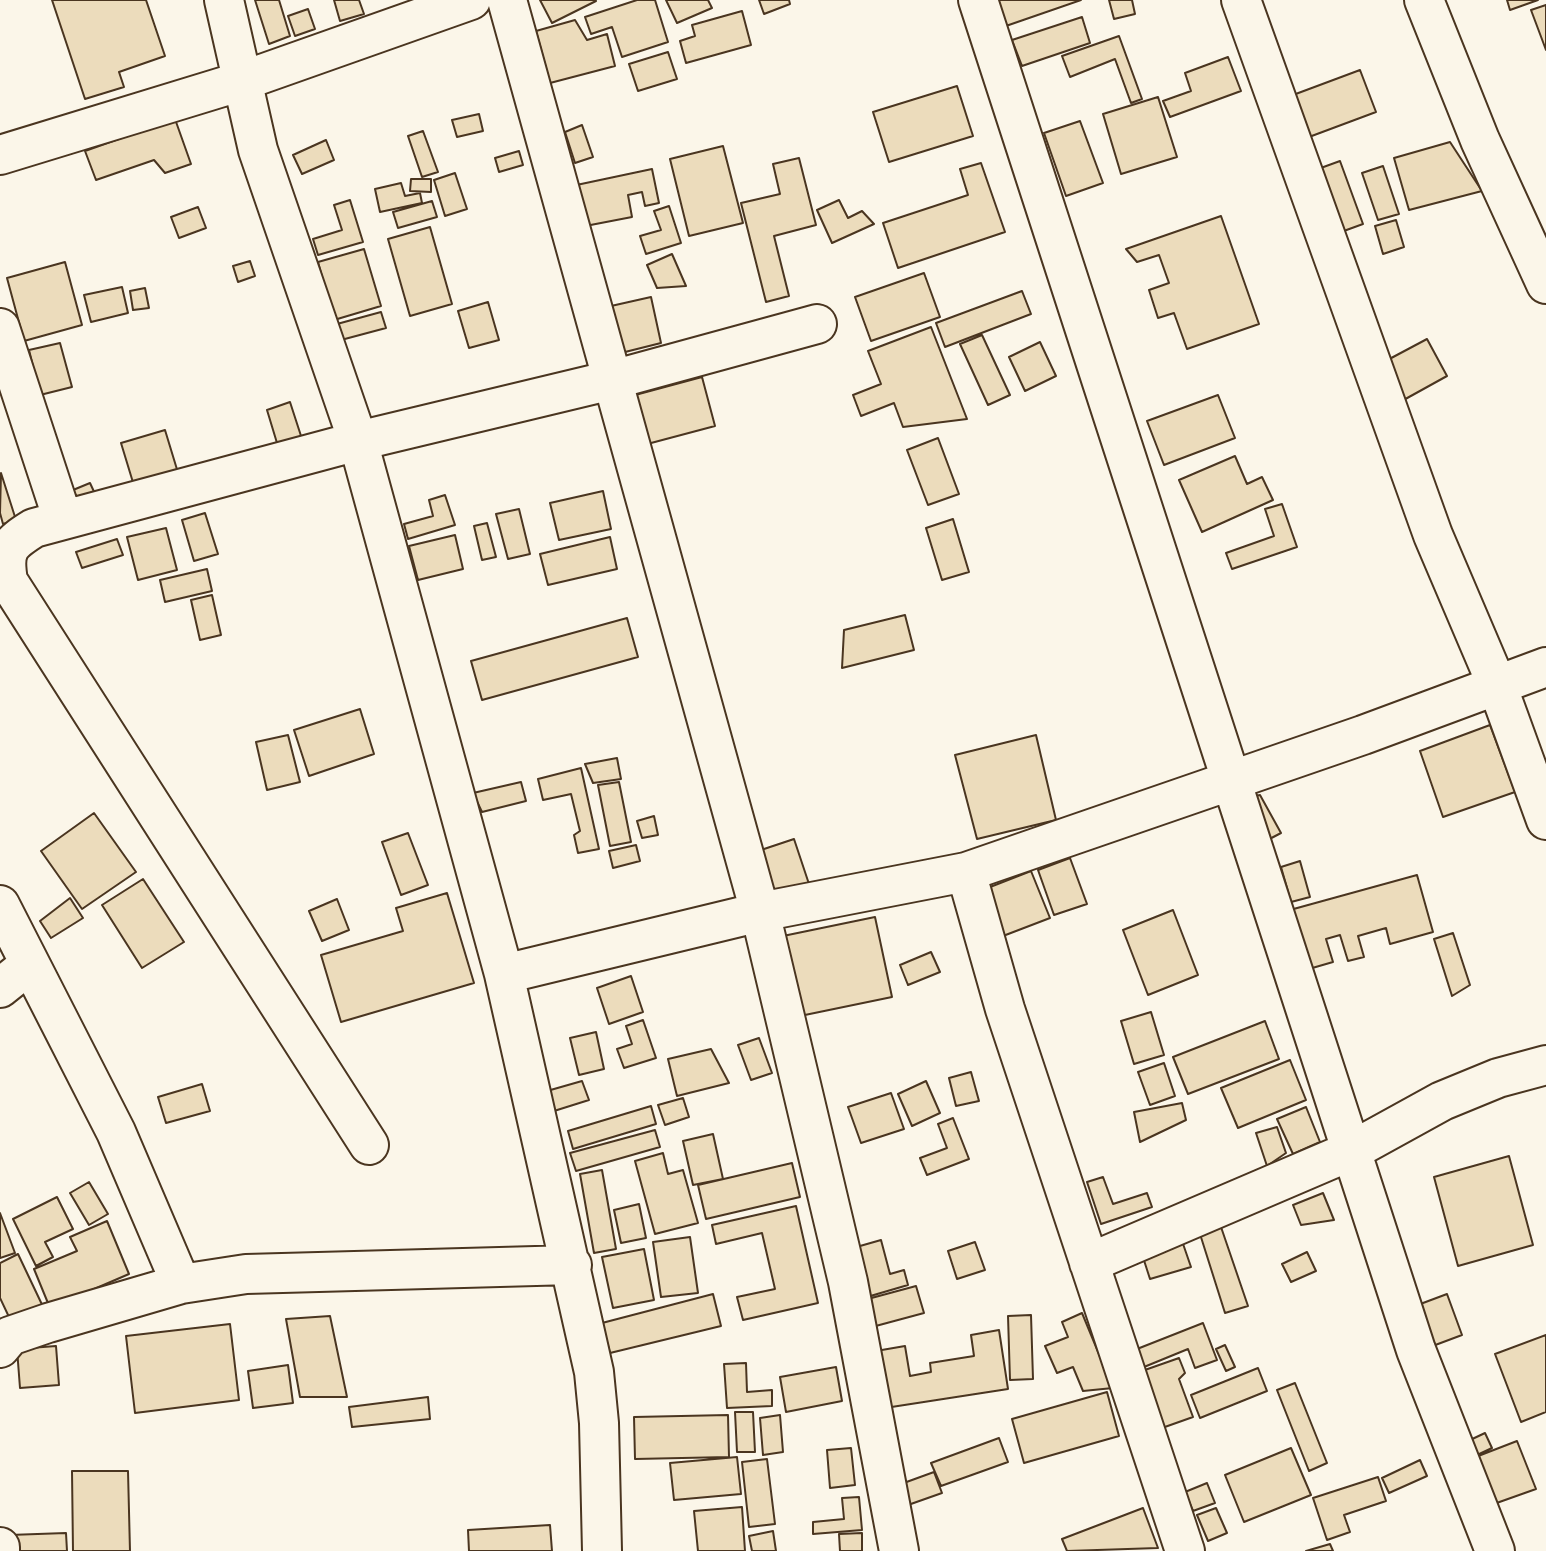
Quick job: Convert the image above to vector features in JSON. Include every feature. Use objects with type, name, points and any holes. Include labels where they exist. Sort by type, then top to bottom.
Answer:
[{"type":"street","points":[[224,0],[258,150],[358,441],[504,974],[572,1265],[593,1372],[599,1423],[602,1551]]},
{"type":"street","points":[[0,155],[242,80],[471,0]]},
{"type":"street","points":[[507,0],[760,912],[848,1282],[899,1551]]},
{"type":"street","points":[[978,0],[1229,781],[1353,1150],[1416,1350],[1495,1551]]},
{"type":"street","points":[[1241,0],[1433,536],[1497,685],[1546,820]]},
{"type":"street","points":[[1424,0],[1480,139],[1546,284]]},
{"type":"street","points":[[369,1145],[8,581],[4,560],[13,541],[34,528],[358,441],[612,380],[817,324]]},
{"type":"street","points":[[0,328],[64,520]]},
{"type":"street","points":[[504,974],[760,912],[966,872],[1546,667]]},
{"type":"street","points":[[966,872],[1005,1009],[1185,1551]]},
{"type":"street","points":[[0,905],[116,1132],[181,1284]]},
{"type":"street","points":[[0,988],[30,964]]},
{"type":"street","points":[[1089,1263],[1353,1150],[1442,1101],[1498,1078],[1546,1065]]},
{"type":"street","points":[[0,1348],[10,1336],[181,1284],[246,1274],[572,1265]]},
{"type":"building","points":[[52,0],[146,0],[165,56],[119,72],[124,87],[85,99]]},
{"type":"building","points":[[255,0],[279,0],[290,36],[269,44]]},
{"type":"building","points":[[334,0],[359,0],[364,14],[340,21]]},
{"type":"building","points":[[540,0],[595,0],[596,1],[552,23]]},
{"type":"building","points":[[637,0],[655,0],[668,42],[622,57],[612,27],[591,34],[585,17]]},
{"type":"building","points":[[666,0],[708,0],[712,8],[677,23]]},
{"type":"building","points":[[759,0],[789,0],[790,4],[764,14]]},
{"type":"building","points":[[993,0],[1081,0],[1003,27]]},
{"type":"building","points":[[1109,0],[1132,0],[1135,14],[1114,19]]},
{"type":"building","points":[[1507,0],[1538,0],[1510,10]]},
{"type":"building","points":[[1546,5],[1546,50],[1531,10]]},
{"type":"building","points":[[308,9],[315,29],[295,36],[288,16]]},
{"type":"building","points":[[742,11],[751,45],[686,63],[680,41],[695,36],[692,25]]},
{"type":"building","points":[[1082,17],[1090,43],[1022,66],[1012,40]]},
{"type":"building","points":[[575,20],[587,40],[607,34],[615,66],[550,83],[536,31]]},
{"type":"building","points":[[1119,36],[1142,99],[1131,103],[1115,59],[1070,77],[1062,56]]},
{"type":"building","points":[[668,52],[677,79],[638,91],[629,64]]},
{"type":"building","points":[[1228,57],[1241,91],[1170,117],[1163,101],[1191,91],[1185,73]]},
{"type":"building","points":[[1360,70],[1376,112],[1309,137],[1293,95]]},
{"type":"building","points":[[957,86],[973,136],[889,162],[873,112]]},
{"type":"building","points":[[1158,97],[1177,157],[1121,174],[1103,114]]},
{"type":"building","points":[[479,114],[483,131],[457,137],[452,120]]},
{"type":"building","points":[[175,119],[191,164],[165,173],[154,160],[96,180],[85,151]]},
{"type":"building","points":[[1080,121],[1103,183],[1066,196],[1044,133]]},
{"type":"building","points":[[582,125],[593,157],[575,163],[565,132]]},
{"type":"building","points":[[423,131],[438,172],[422,177],[408,136]]},
{"type":"building","points":[[326,140],[334,160],[302,174],[293,155]]},
{"type":"building","points":[[1450,142],[1482,191],[1409,210],[1394,158]]},
{"type":"building","points":[[723,146],[743,223],[689,236],[670,159]]},
{"type":"building","points":[[519,151],[523,165],[499,172],[495,158]]},
{"type":"building","points":[[799,158],[816,225],[774,236],[789,296],[766,302],[741,203],[780,194],[773,164]]},
{"type":"building","points":[[1340,161],[1363,224],[1330,236],[1307,173]]},
{"type":"building","points":[[981,163],[1005,232],[898,268],[883,223],[968,195],[960,169]]},
{"type":"building","points":[[1383,166],[1399,214],[1378,220],[1362,173]]},
{"type":"building","points":[[652,169],[659,203],[645,206],[642,192],[628,195],[632,217],[575,228],[567,187]]},
{"type":"building","points":[[455,173],[467,209],[445,216],[434,180]]},
{"type":"building","points":[[411,179],[431,179],[431,192],[410,191]]},
{"type":"building","points":[[401,183],[405,196],[420,193],[422,203],[380,212],[375,189]]},
{"type":"building","points":[[350,200],[363,242],[318,255],[313,239],[342,230],[334,205]]},
{"type":"building","points":[[839,200],[848,218],[862,211],[874,224],[832,243],[817,210]]},
{"type":"building","points":[[432,201],[437,217],[398,228],[393,212]]},
{"type":"building","points":[[669,206],[681,243],[646,254],[640,236],[661,230],[654,211]]},
{"type":"building","points":[[198,207],[206,228],[179,238],[171,217]]},
{"type":"building","points":[[1221,216],[1259,324],[1187,349],[1174,313],[1158,318],[1149,290],[1169,283],[1159,255],[1137,262],[1126,249]]},
{"type":"building","points":[[1396,220],[1404,247],[1383,254],[1375,226]]},
{"type":"building","points":[[430,227],[452,304],[410,316],[388,239]]},
{"type":"building","points":[[364,249],[381,306],[334,320],[318,262]]},
{"type":"building","points":[[672,254],[686,286],[657,288],[647,265]]},
{"type":"building","points":[[250,261],[255,276],[238,282],[233,266]]},
{"type":"building","points":[[65,262],[82,325],[24,341],[7,278]]},
{"type":"building","points":[[924,273],[940,317],[871,341],[855,297]]},
{"type":"building","points":[[122,287],[128,313],[91,322],[84,295]]},
{"type":"building","points":[[145,288],[149,308],[133,310],[130,291]]},
{"type":"building","points":[[1022,291],[1031,314],[945,347],[936,323]]},
{"type":"building","points":[[651,297],[661,343],[621,353],[611,306]]},
{"type":"building","points":[[488,302],[499,340],[469,348],[458,311]]},
{"type":"building","points":[[381,312],[386,328],[341,340],[337,324]]},
{"type":"building","points":[[931,327],[967,419],[903,427],[894,403],[861,416],[853,395],[881,384],[868,351]]},
{"type":"building","points":[[982,335],[1010,395],[988,405],[960,344]]},
{"type":"building","points":[[1427,339],[1447,376],[1400,402],[1380,364]]},
{"type":"building","points":[[1040,342],[1056,376],[1025,391],[1009,357]]},
{"type":"building","points":[[60,343],[72,387],[40,395],[29,350]]},
{"type":"building","points":[[702,377],[715,426],[636,447],[624,398]]},
{"type":"building","points":[[1218,395],[1235,438],[1164,465],[1147,421]]},
{"type":"building","points":[[290,402],[302,439],[277,443],[267,410]]},
{"type":"building","points":[[165,430],[179,476],[135,489],[121,443]]},
{"type":"building","points":[[938,438],[959,494],[928,505],[907,450]]},
{"type":"building","points":[[1235,456],[1247,484],[1262,477],[1273,500],[1202,532],[1179,480]]},
{"type":"building","points":[[1,473],[16,520],[3,524],[0,513]]},
{"type":"building","points":[[90,483],[96,496],[80,503],[73,490]]},
{"type":"building","points":[[603,491],[611,529],[559,540],[550,503]]},
{"type":"building","points":[[445,495],[455,525],[408,539],[404,524],[433,516],[429,500]]},
{"type":"building","points":[[1282,504],[1297,547],[1232,569],[1226,553],[1274,536],[1265,509]]},
{"type":"building","points":[[519,509],[530,554],[508,559],[496,514]]},
{"type":"building","points":[[205,513],[218,554],[194,561],[182,520]]},
{"type":"building","points":[[953,519],[969,572],[942,580],[926,528]]},
{"type":"building","points":[[487,523],[496,557],[482,560],[474,526]]},
{"type":"building","points":[[166,528],[177,570],[138,580],[127,537]]},
{"type":"building","points":[[455,535],[463,569],[418,580],[409,546]]},
{"type":"building","points":[[610,537],[617,569],[548,585],[540,554]]},
{"type":"building","points":[[117,539],[123,555],[82,568],[76,552]]},
{"type":"building","points":[[207,569],[212,591],[165,602],[160,580]]},
{"type":"building","points":[[212,595],[221,635],[200,640],[191,600]]},
{"type":"building","points":[[905,615],[914,650],[842,668],[844,630]]},
{"type":"building","points":[[627,618],[638,657],[482,700],[471,661]]},
{"type":"building","points":[[360,709],[374,754],[309,776],[294,730]]},
{"type":"building","points":[[1490,725],[1515,792],[1443,817],[1420,751]]},
{"type":"building","points":[[288,735],[300,782],[267,790],[256,742]]},
{"type":"building","points":[[1036,735],[1056,820],[977,839],[955,755]]},
{"type":"building","points":[[617,758],[621,779],[593,783],[585,764]]},
{"type":"building","points":[[581,768],[599,849],[578,853],[574,835],[580,831],[571,794],[543,800],[538,779]]},
{"type":"building","points":[[521,782],[526,801],[482,812],[473,793]]},
{"type":"building","points":[[619,782],[631,842],[610,846],[598,785]]},
{"type":"building","points":[[1260,795],[1281,833],[1260,844],[1251,797]]},
{"type":"building","points":[[94,813],[136,872],[82,909],[41,851]]},
{"type":"building","points":[[654,816],[658,835],[642,838],[637,821]]},
{"type":"building","points":[[408,833],[428,885],[401,895],[382,842]]},
{"type":"building","points":[[794,839],[809,884],[773,896],[758,851]]},
{"type":"building","points":[[636,845],[640,861],[613,868],[609,851]]},
{"type":"building","points":[[1070,858],[1087,904],[1054,915],[1038,870]]},
{"type":"building","points":[[1300,861],[1310,897],[1291,902],[1281,867]]},
{"type":"building","points":[[1031,871],[1050,918],[1003,936],[985,889]]},
{"type":"building","points":[[1417,875],[1433,932],[1390,944],[1386,928],[1358,936],[1364,957],[1348,961],[1340,935],[1326,939],[1333,962],[1295,973],[1279,913]]},
{"type":"building","points":[[143,879],[184,942],[142,968],[102,905]]},
{"type":"building","points":[[447,893],[474,983],[341,1022],[321,955],[403,931],[396,908]]},
{"type":"building","points":[[70,898],[83,918],[51,938],[40,921]]},
{"type":"building","points":[[337,899],[349,930],[322,941],[309,911]]},
{"type":"building","points":[[1173,910],[1198,975],[1148,995],[1123,930]]},
{"type":"building","points":[[875,917],[892,997],[800,1016],[783,936]]},
{"type":"building","points":[[1453,933],[1470,985],[1452,996],[1434,939]]},
{"type":"building","points":[[931,952],[940,972],[908,985],[900,965]]},
{"type":"building","points":[[631,976],[643,1012],[609,1024],[597,988]]},
{"type":"building","points":[[1151,1012],[1164,1055],[1134,1064],[1121,1021]]},
{"type":"building","points":[[643,1020],[656,1058],[624,1068],[617,1049],[632,1044],[626,1026]]},
{"type":"building","points":[[1265,1021],[1279,1059],[1188,1094],[1173,1057]]},
{"type":"building","points":[[596,1032],[604,1069],[579,1075],[570,1038]]},
{"type":"building","points":[[759,1038],[772,1073],[751,1080],[738,1045]]},
{"type":"building","points":[[711,1049],[729,1083],[677,1096],[668,1059]]},
{"type":"building","points":[[1290,1060],[1306,1100],[1238,1128],[1221,1088]]},
{"type":"building","points":[[1164,1063],[1175,1096],[1150,1105],[1138,1072]]},
{"type":"building","points":[[971,1072],[979,1101],[956,1106],[949,1078]]},
{"type":"building","points":[[582,1081],[589,1100],[554,1111],[547,1091]]},
{"type":"building","points":[[926,1081],[940,1113],[912,1126],[898,1094]]},
{"type":"building","points":[[202,1084],[210,1111],[166,1123],[158,1097]]},
{"type":"building","points":[[891,1093],[904,1129],[861,1143],[848,1107]]},
{"type":"building","points":[[683,1098],[689,1117],[665,1125],[658,1105]]},
{"type":"building","points":[[1182,1103],[1186,1120],[1140,1142],[1134,1112]]},
{"type":"building","points":[[651,1106],[656,1124],[573,1149],[568,1131]]},
{"type":"building","points":[[1306,1107],[1320,1142],[1293,1154],[1277,1119]]},
{"type":"building","points":[[953,1118],[969,1159],[927,1175],[920,1158],[947,1148],[938,1124]]},
{"type":"building","points":[[1277,1127],[1286,1153],[1267,1166],[1256,1133]]},
{"type":"building","points":[[655,1130],[660,1147],[576,1171],[570,1153]]},
{"type":"building","points":[[713,1134],[723,1179],[693,1185],[683,1141]]},
{"type":"building","points":[[663,1153],[668,1174],[683,1170],[698,1223],[655,1234],[635,1161]]},
{"type":"building","points":[[1509,1156],[1533,1245],[1458,1266],[1434,1177]]},
{"type":"building","points":[[792,1163],[800,1197],[706,1219],[698,1185]]},
{"type":"building","points":[[602,1170],[616,1249],[594,1253],[580,1174]]},
{"type":"building","points":[[1103,1177],[1113,1204],[1147,1193],[1152,1207],[1101,1224],[1087,1182]]},
{"type":"building","points":[[89,1182],[108,1214],[89,1225],[70,1193]]},
{"type":"building","points":[[1323,1193],[1334,1220],[1301,1225],[1293,1205]]},
{"type":"building","points":[[57,1197],[73,1229],[45,1242],[53,1257],[36,1266],[13,1219]]},
{"type":"building","points":[[639,1204],[646,1238],[621,1243],[614,1210]]},
{"type":"building","points":[[796,1206],[818,1303],[743,1320],[737,1297],[775,1289],[762,1233],[716,1244],[712,1225]]},
{"type":"building","points":[[0,1213],[15,1253],[0,1258]]},
{"type":"building","points":[[107,1221],[129,1274],[50,1308],[34,1269],[77,1251],[70,1237]]},
{"type":"building","points":[[1221,1227],[1248,1306],[1225,1313],[1200,1234]]},
{"type":"building","points":[[690,1237],[698,1293],[661,1297],[653,1242]]},
{"type":"building","points":[[1181,1238],[1191,1267],[1150,1279],[1141,1251]]},
{"type":"building","points":[[881,1240],[890,1274],[904,1270],[908,1285],[867,1297],[853,1248]]},
{"type":"building","points":[[975,1242],[985,1270],[957,1279],[948,1251]]},
{"type":"building","points":[[644,1249],[654,1300],[613,1308],[602,1257]]},
{"type":"building","points":[[1307,1252],[1316,1271],[1291,1282],[1282,1264]]},
{"type":"building","points":[[18,1254],[46,1313],[9,1317],[0,1298],[0,1263]]},
{"type":"building","points":[[916,1286],[924,1313],[872,1327],[864,1300]]},
{"type":"building","points":[[713,1294],[721,1326],[610,1353],[602,1323]]},
{"type":"building","points":[[1447,1294],[1462,1335],[1430,1347],[1415,1306]]},
{"type":"building","points":[[1082,1313],[1113,1388],[1083,1391],[1073,1367],[1057,1373],[1045,1346],[1068,1337],[1062,1322]]},
{"type":"building","points":[[1031,1315],[1033,1379],[1010,1380],[1008,1316]]},
{"type":"building","points":[[330,1316],[347,1397],[300,1397],[286,1319]]},
{"type":"building","points":[[1203,1323],[1217,1360],[1195,1368],[1188,1349],[1144,1367],[1137,1349]]},
{"type":"building","points":[[230,1324],[239,1400],[135,1413],[126,1336]]},
{"type":"building","points":[[999,1330],[1008,1389],[885,1408],[876,1351],[905,1346],[910,1376],[931,1372],[930,1363],[974,1356],[971,1335]]},
{"type":"building","points":[[1546,1335],[1546,1412],[1521,1422],[1495,1354]]},
{"type":"building","points":[[1225,1345],[1235,1367],[1226,1371],[1216,1349]]},
{"type":"building","points":[[56,1346],[59,1385],[20,1388],[17,1349]]},
{"type":"building","points":[[1179,1358],[1185,1373],[1179,1379],[1193,1417],[1162,1428],[1142,1371]]},
{"type":"building","points":[[746,1363],[747,1392],[772,1390],[772,1406],[727,1408],[724,1364]]},
{"type":"building","points":[[288,1365],[293,1403],[253,1408],[248,1371]]},
{"type":"building","points":[[836,1367],[842,1401],[786,1412],[780,1377]]},
{"type":"building","points":[[1258,1368],[1267,1391],[1200,1418],[1191,1395]]},
{"type":"building","points":[[1295,1383],[1327,1463],[1309,1471],[1277,1390]]},
{"type":"building","points":[[1107,1392],[1119,1436],[1024,1463],[1012,1419]]},
{"type":"building","points":[[428,1397],[430,1419],[352,1427],[349,1407]]},
{"type":"building","points":[[735,1412],[753,1412],[755,1452],[737,1452]]},
{"type":"building","points":[[728,1415],[729,1457],[635,1459],[634,1417]]},
{"type":"building","points":[[780,1415],[783,1452],[763,1455],[760,1418]]},
{"type":"building","points":[[1485,1433],[1492,1448],[1475,1456],[1468,1441]]},
{"type":"building","points":[[999,1438],[1008,1462],[941,1486],[931,1463]]},
{"type":"building","points":[[1517,1441],[1536,1489],[1491,1505],[1473,1458]]},
{"type":"building","points":[[851,1448],[855,1485],[830,1488],[827,1450]]},
{"type":"building","points":[[1291,1448],[1311,1495],[1244,1522],[1225,1475]]},
{"type":"building","points":[[737,1457],[741,1494],[674,1500],[670,1463]]},
{"type":"building","points":[[767,1459],[775,1524],[749,1527],[742,1462]]},
{"type":"building","points":[[1420,1460],[1427,1476],[1389,1493],[1382,1478]]},
{"type":"building","points":[[72,1471],[128,1471],[130,1551],[73,1551]]},
{"type":"building","points":[[934,1472],[942,1493],[908,1505],[901,1484]]},
{"type":"building","points":[[1378,1477],[1386,1501],[1344,1515],[1350,1532],[1327,1540],[1313,1498]]},
{"type":"building","points":[[1207,1483],[1215,1503],[1193,1511],[1185,1492]]},
{"type":"building","points":[[859,1497],[862,1530],[813,1534],[813,1522],[844,1519],[842,1498]]},
{"type":"building","points":[[742,1507],[745,1551],[698,1551],[694,1511]]},
{"type":"building","points":[[1143,1508],[1158,1548],[1067,1551],[1062,1539]]},
{"type":"building","points":[[1216,1508],[1227,1533],[1208,1541],[1197,1515]]},
{"type":"building","points":[[550,1525],[552,1551],[469,1551],[468,1530]]},
{"type":"building","points":[[773,1531],[776,1551],[752,1551],[749,1536]]},
{"type":"building","points":[[66,1533],[67,1551],[10,1551],[9,1535]]},
{"type":"building","points":[[862,1533],[862,1551],[840,1551],[839,1534]]},
{"type":"building","points":[[1330,1544],[1333,1551],[1306,1551]]}]
